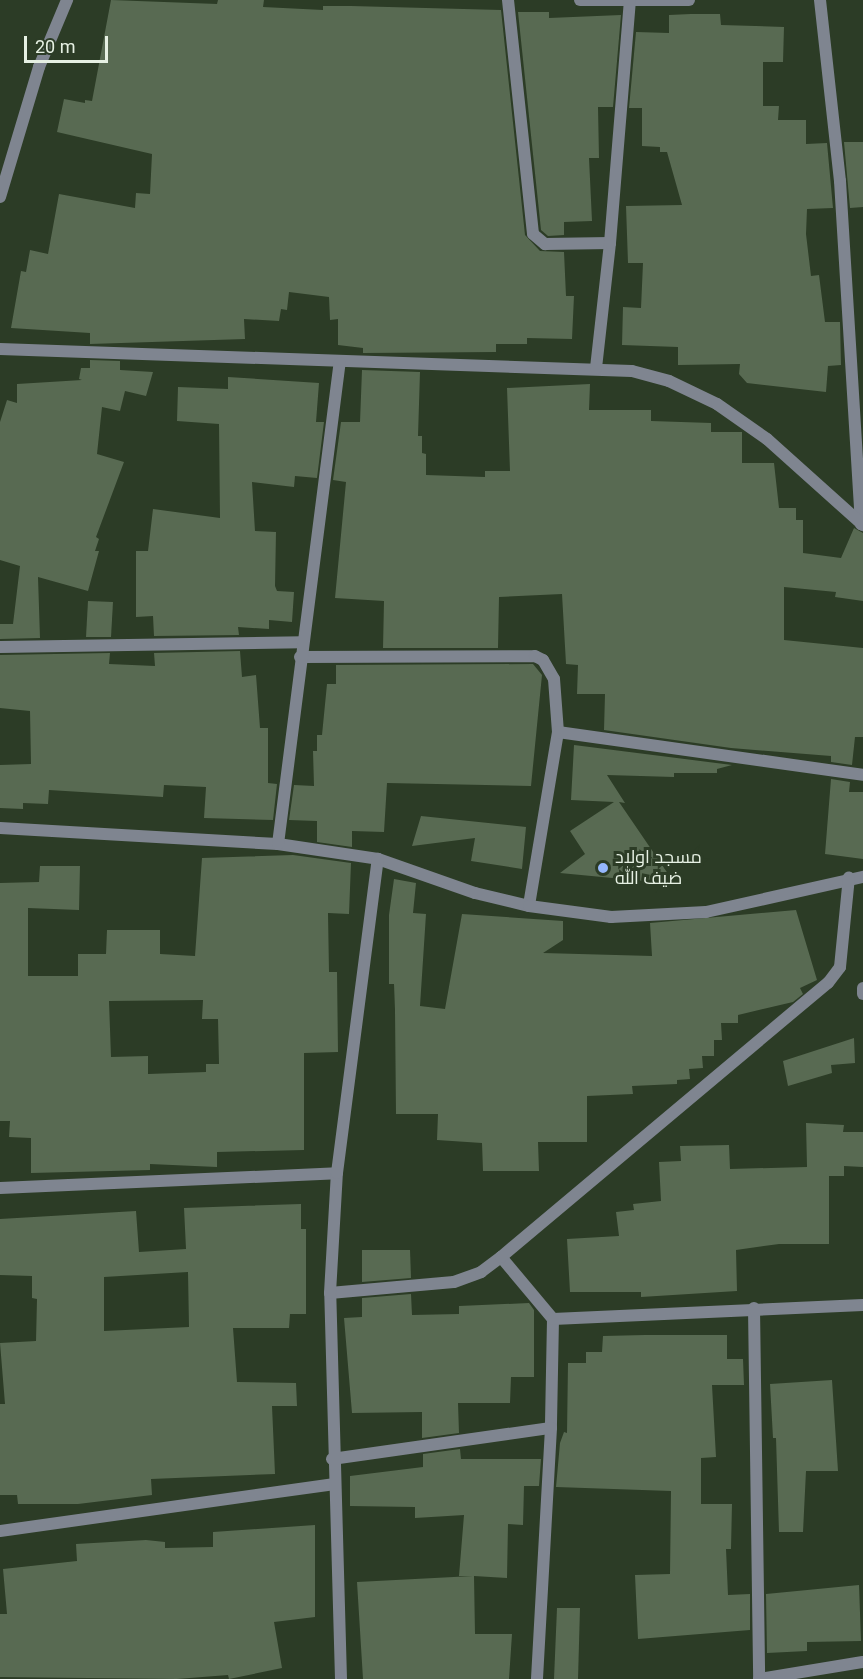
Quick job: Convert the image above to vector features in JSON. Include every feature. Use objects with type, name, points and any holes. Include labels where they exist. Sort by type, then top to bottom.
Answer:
[{"type":"street","points":[[0,197],[39,67],[67,0]]},
{"type":"street","points":[[508,0],[532,234],[545,244],[610,243]]},
{"type":"street","points":[[580,0],[688,0]]},
{"type":"street","points":[[820,0],[840,181],[862,524]]},
{"type":"street","points":[[596,368],[610,243],[630,1]]},
{"type":"street","points":[[0,349],[340,363],[596,368],[632,371],[669,381],[717,404],[767,439],[862,524]]},
{"type":"street","points":[[278,844],[300,657],[340,363]]},
{"type":"street","points":[[0,647],[303,642]]},
{"type":"street","points":[[300,657],[535,656],[550,668],[554,680],[558,732],[529,906]]},
{"type":"street","points":[[558,732],[863,775]]},
{"type":"street","points":[[0,828],[278,844],[378,859],[475,893],[529,906],[611,917],[706,912],[849,877],[863,877]]},
{"type":"street","points":[[341,1679],[335,1484],[332,1459],[330,1293],[337,1173],[378,859]]},
{"type":"street","points":[[330,1293],[454,1282],[481,1272],[501,1257],[828,983],[840,967],[849,877]]},
{"type":"street","points":[[863,988],[863,994]]},
{"type":"street","points":[[0,1188],[337,1173]]},
{"type":"street","points":[[501,1257],[553,1319],[551,1428],[537,1679]]},
{"type":"street","points":[[553,1319],[754,1308],[863,1305]]},
{"type":"street","points":[[754,1308],[759,1679],[863,1662]]},
{"type":"street","points":[[332,1459],[551,1428]]},
{"type":"street","points":[[0,1531],[335,1484]]},
{"type":"building","points":[[111,0],[217,4],[218,0],[264,0],[263,7],[323,10],[323,6],[351,6],[501,10],[525,235],[540,251],[564,252],[566,296],[574,296],[572,339],[527,338],[527,344],[496,344],[496,352],[363,353],[363,348],[338,345],[338,319],[330,320],[329,297],[289,292],[287,310],[281,309],[279,321],[244,319],[245,339],[90,344],[90,333],[11,328],[21,271],[26,272],[30,250],[48,254],[59,194],[135,208],[136,193],[150,194],[152,154],[57,132],[64,99],[85,103],[85,100],[92,101]]},
{"type":"building","points":[[518,12],[549,12],[549,18],[621,15],[613,107],[598,107],[599,158],[589,158],[592,221],[564,222],[564,235],[548,236],[541,230]]},
{"type":"building","points":[[720,14],[721,25],[784,27],[783,62],[763,62],[763,106],[779,106],[778,120],[806,120],[806,144],[827,143],[833,208],[807,209],[806,234],[811,276],[819,275],[825,322],[840,322],[841,365],[828,366],[826,392],[747,383],[739,374],[740,364],[678,365],[678,347],[622,345],[623,307],[641,308],[643,263],[628,263],[626,206],[682,205],[667,152],[660,152],[660,147],[642,146],[642,108],[629,108],[636,32],[669,33],[669,15]]},
{"type":"building","points":[[844,142],[863,142],[863,207],[850,208]]},
{"type":"building","points":[[90,360],[120,361],[120,370],[153,372],[146,396],[125,391],[120,411],[102,407],[97,454],[124,462],[96,537],[99,539],[95,551],[99,551],[88,591],[38,577],[40,638],[0,639],[0,624],[13,624],[20,566],[0,560],[0,422],[7,400],[17,403],[17,384],[82,380],[79,379],[81,368],[90,368]]},
{"type":"building","points":[[362,370],[420,372],[418,436],[422,436],[422,453],[426,454],[426,475],[485,477],[485,471],[510,471],[507,388],[590,384],[589,410],[651,410],[651,421],[711,423],[711,432],[742,432],[742,463],[774,463],[779,508],[796,508],[796,520],[803,520],[803,553],[841,558],[854,528],[863,533],[863,601],[835,597],[836,592],[784,587],[784,640],[863,648],[863,737],[855,737],[852,765],[831,762],[831,756],[731,748],[604,730],[605,694],[577,694],[578,665],[566,664],[562,594],[499,597],[498,648],[383,648],[384,601],[335,598],[346,482],[333,480],[341,422],[360,422]]},
{"type":"building","points":[[228,377],[319,383],[316,422],[324,422],[317,478],[295,476],[294,487],[252,482],[255,531],[276,532],[275,586],[277,591],[294,592],[292,622],[269,620],[269,629],[238,627],[239,635],[154,636],[153,616],[136,617],[136,551],[148,551],[153,509],[220,518],[219,424],[177,421],[178,387],[228,389]]},
{"type":"building","points":[[88,601],[113,602],[111,637],[86,637]]},
{"type":"building","points":[[240,651],[242,677],[256,675],[260,728],[268,728],[268,783],[277,784],[273,820],[204,818],[206,787],[164,785],[163,797],[49,790],[48,804],[23,803],[23,809],[0,808],[0,765],[31,764],[30,711],[0,708],[0,655],[110,653],[109,664],[155,666],[154,653]]},
{"type":"building","points":[[533,664],[542,675],[531,786],[387,783],[384,832],[352,831],[352,847],[317,842],[317,821],[289,820],[294,785],[314,786],[313,751],[317,751],[317,735],[322,735],[327,684],[336,684],[336,665]]},
{"type":"building","points":[[574,745],[732,765],[717,769],[717,773],[674,773],[674,777],[607,775],[625,803],[619,802],[675,884],[560,873],[585,854],[570,831],[614,802],[571,800]]},
{"type":"building","points":[[831,779],[850,782],[849,792],[863,792],[863,859],[825,854]]},
{"type":"building","points":[[421,816],[526,827],[522,869],[471,861],[475,838],[412,846]]},
{"type":"building","points":[[293,855],[351,863],[349,914],[328,913],[329,972],[337,972],[338,1052],[304,1053],[304,1150],[217,1152],[217,1167],[150,1164],[150,1170],[31,1173],[31,1138],[9,1137],[10,1121],[0,1121],[0,883],[39,882],[40,866],[80,866],[79,910],[28,908],[28,976],[78,976],[78,954],[106,954],[107,930],[160,930],[160,954],[195,956],[202,858]],"holes":[[[203,1000],[202,1019],[218,1019],[219,1064],[206,1064],[206,1072],[148,1074],[148,1056],[111,1057],[109,1001]]]},
{"type":"building","points":[[394,879],[416,883],[413,913],[426,914],[420,1006],[445,1009],[462,914],[563,921],[563,940],[543,953],[652,956],[650,923],[796,910],[817,980],[800,988],[803,994],[793,1002],[738,1015],[738,1023],[721,1023],[722,1040],[714,1040],[714,1056],[702,1056],[703,1068],[689,1069],[690,1079],[677,1080],[677,1084],[632,1086],[633,1094],[587,1096],[587,1142],[538,1142],[539,1171],[483,1171],[482,1143],[437,1140],[438,1114],[396,1114],[394,984],[389,984],[389,915]]},
{"type":"building","points":[[854,1038],[855,1063],[831,1065],[832,1073],[788,1086],[783,1061]]},
{"type":"building","points":[[806,1123],[844,1125],[843,1132],[863,1132],[863,1167],[844,1166],[844,1176],[829,1176],[829,1244],[779,1244],[736,1250],[737,1291],[641,1297],[641,1292],[570,1292],[567,1239],[619,1236],[616,1212],[634,1210],[633,1204],[661,1201],[659,1162],[681,1161],[680,1146],[729,1145],[730,1169],[807,1167]]},
{"type":"building","points":[[301,1204],[301,1229],[306,1229],[306,1314],[290,1314],[289,1328],[233,1328],[237,1382],[296,1383],[297,1406],[272,1406],[275,1474],[151,1479],[152,1495],[78,1504],[18,1504],[17,1495],[0,1495],[0,1404],[5,1404],[0,1343],[36,1341],[37,1299],[32,1298],[32,1276],[0,1275],[0,1219],[136,1211],[139,1252],[186,1249],[184,1208]],"holes":[[[188,1272],[189,1327],[104,1331],[104,1277]]]},
{"type":"building","points":[[362,1250],[410,1250],[411,1278],[362,1282]]},
{"type":"building","points":[[411,1294],[412,1315],[459,1314],[459,1306],[529,1303],[534,1310],[534,1377],[511,1377],[510,1403],[458,1403],[459,1433],[422,1438],[422,1412],[352,1413],[344,1318],[362,1317],[362,1298]]},
{"type":"building","points":[[727,1335],[727,1359],[743,1359],[744,1385],[712,1385],[716,1457],[701,1458],[701,1504],[732,1504],[731,1549],[726,1549],[728,1595],[750,1594],[750,1630],[638,1639],[635,1575],[670,1574],[671,1491],[556,1487],[560,1443],[564,1432],[567,1433],[568,1363],[586,1363],[586,1352],[602,1352],[603,1336]]},
{"type":"building","points":[[832,1380],[838,1471],[806,1471],[803,1532],[779,1532],[776,1438],[773,1438],[770,1384]]},
{"type":"building","points":[[460,1449],[461,1459],[541,1459],[539,1486],[524,1486],[523,1525],[508,1524],[507,1578],[474,1576],[475,1634],[512,1634],[509,1679],[363,1679],[357,1582],[473,1576],[459,1576],[464,1515],[415,1518],[415,1507],[350,1506],[350,1476],[423,1467],[423,1454]]},
{"type":"building","points":[[315,1525],[315,1617],[274,1622],[282,1668],[229,1679],[228,1675],[177,1679],[0,1677],[0,1614],[7,1614],[3,1569],[77,1561],[76,1544],[146,1540],[165,1542],[165,1548],[213,1547],[213,1532]]},
{"type":"building","points":[[859,1585],[861,1641],[807,1642],[807,1651],[767,1653],[766,1594]]},
{"type":"building","points":[[557,1608],[580,1608],[578,1679],[554,1679]]},
{"type":"place","name":"مسجد اولاد ضيف الله","points":[[603,868]]}]
